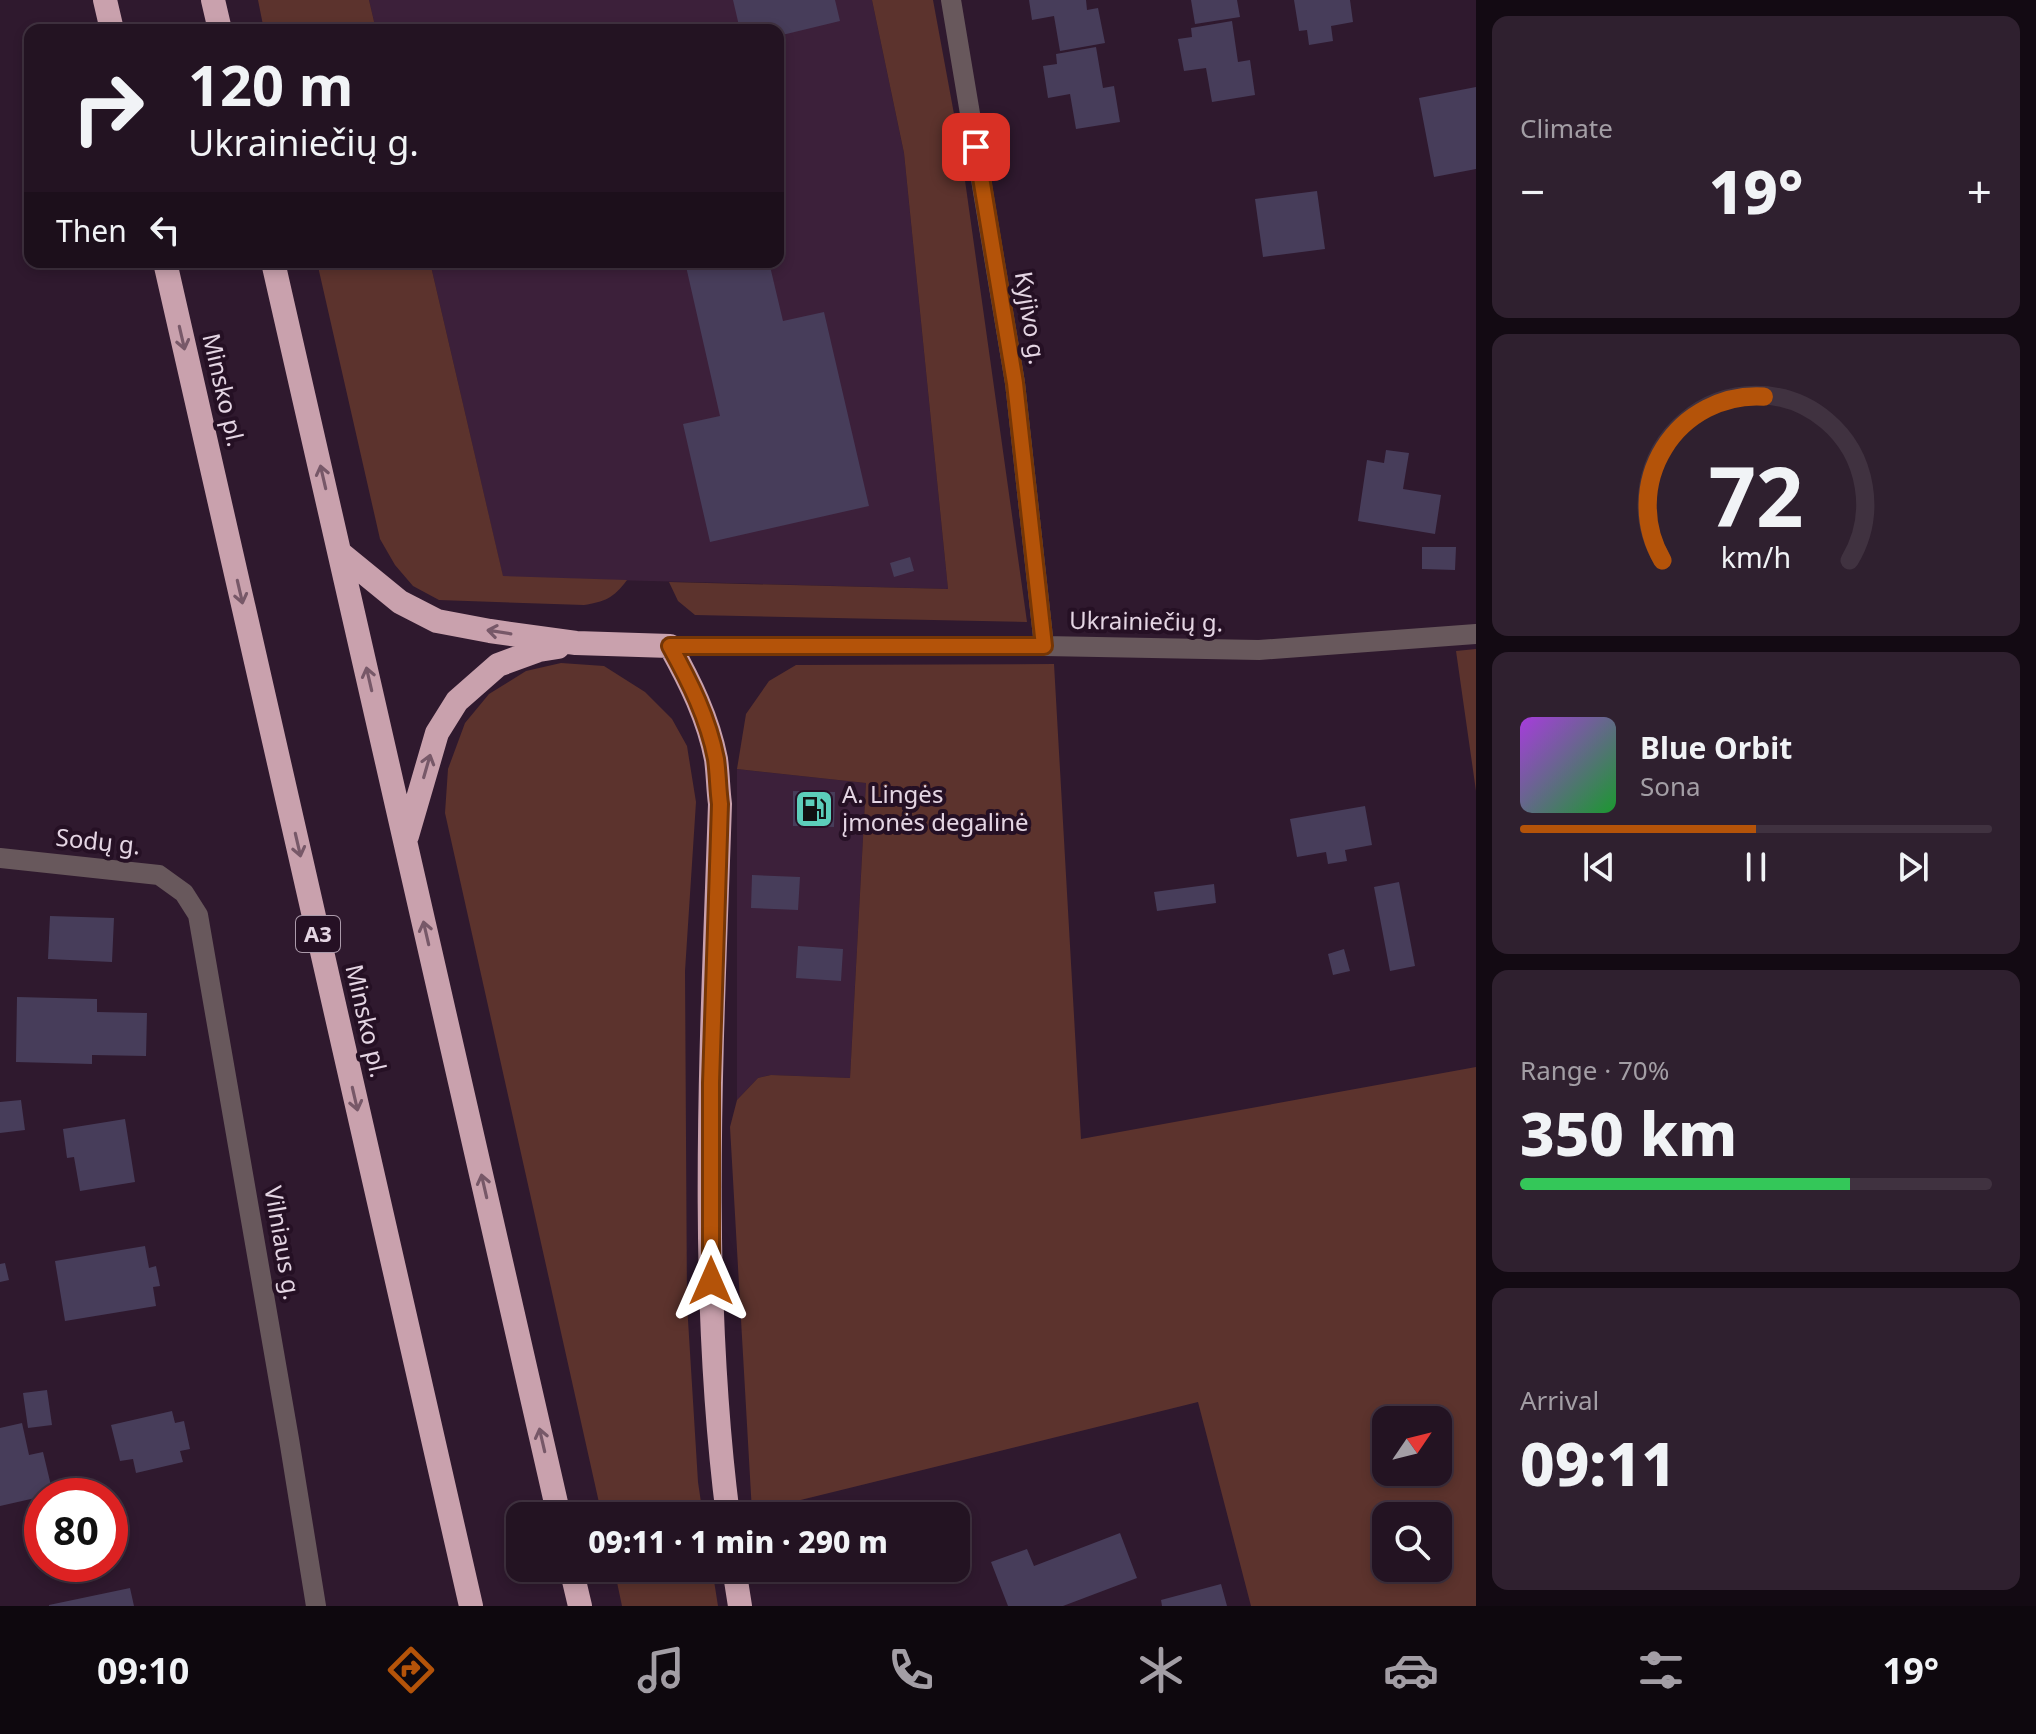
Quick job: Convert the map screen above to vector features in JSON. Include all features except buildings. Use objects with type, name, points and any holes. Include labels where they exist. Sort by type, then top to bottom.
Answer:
[{"type":"highway","points":[[105,0],[111,24]]},
{"type":"highway","points":[[213,0],[219,24]]},
{"type":"highway","name":"Minsko pl.","points":[[166,268],[471,1606]]},
{"type":"highway","points":[[274,268],[556,1502]]},
{"type":"highway","points":[[340,553],[400,602],[437,621],[576,643],[670,646],[706,720],[716,760],[720,804],[711,1083],[711,1309],[726,1502]]},
{"type":"highway","points":[[405,841],[437,733],[457,701],[498,665],[539,650],[576,643]]},
{"type":"highway","points":[[574,1582],[580,1606]]},
{"type":"highway","points":[[736,1582],[740,1606]]},
{"type":"street","name":"Kyjivo g.","points":[[951,0],[1015,383],[1044,646]]},
{"type":"street","name":"Ukrainiečių g.","points":[[670,646],[1044,646],[1259,650],[1476,634]]},
{"type":"street","name":"Sodų g.","points":[[0,858],[159,875],[184,893]]},
{"type":"street","name":"Vilniaus g.","points":[[184,893],[198,915],[316,1606]]},
{"type":"shaded area","points":[[258,0],[369,0],[375,24],[263,24]]},
{"type":"shaded area","points":[[369,0],[872,0],[904,153],[948,589],[503,577],[431,268],[784,268],[784,24],[375,24]]},
{"type":"shaded area","points":[[872,0],[933,0],[961,152],[1027,622],[695,615],[678,601],[669,582],[948,589],[904,153]]},
{"type":"shaded area","points":[[318,268],[431,268],[503,576],[627,580],[603,601],[584,605],[439,600],[413,586],[395,565],[380,539]]},
{"type":"shaded area","points":[[1476,649],[1476,791],[1456,651]]},
{"type":"shaded area","points":[[561,663],[604,666],[645,692],[672,719],[687,746],[696,802],[685,971],[687,1304],[701,1502],[599,1502],[445,813],[448,769],[465,723],[489,694],[526,671]]},
{"type":"shaded area","points":[[1054,664],[1081,1139],[1476,1067],[1476,1606],[1251,1606],[1198,1402],[793,1502],[751,1502],[730,1127],[737,1100],[758,1078],[771,1075],[850,1078],[866,783],[737,769],[746,714],[769,681],[796,665]]},
{"type":"shaded area","points":[[737,769],[866,783],[850,1078],[770,1075],[758,1078],[737,1100]]},
{"type":"shaded area","points":[[617,1582],[714,1582],[718,1606],[622,1606]]},
{"type":"place","name":"A. Lingės įmonės degalinė","points":[[814,809]]},
{"type":"route","points":[[711,1281],[711,1083],[720,804],[716,760],[706,720],[670,646],[1044,646],[1015,383],[976,147]]}]
